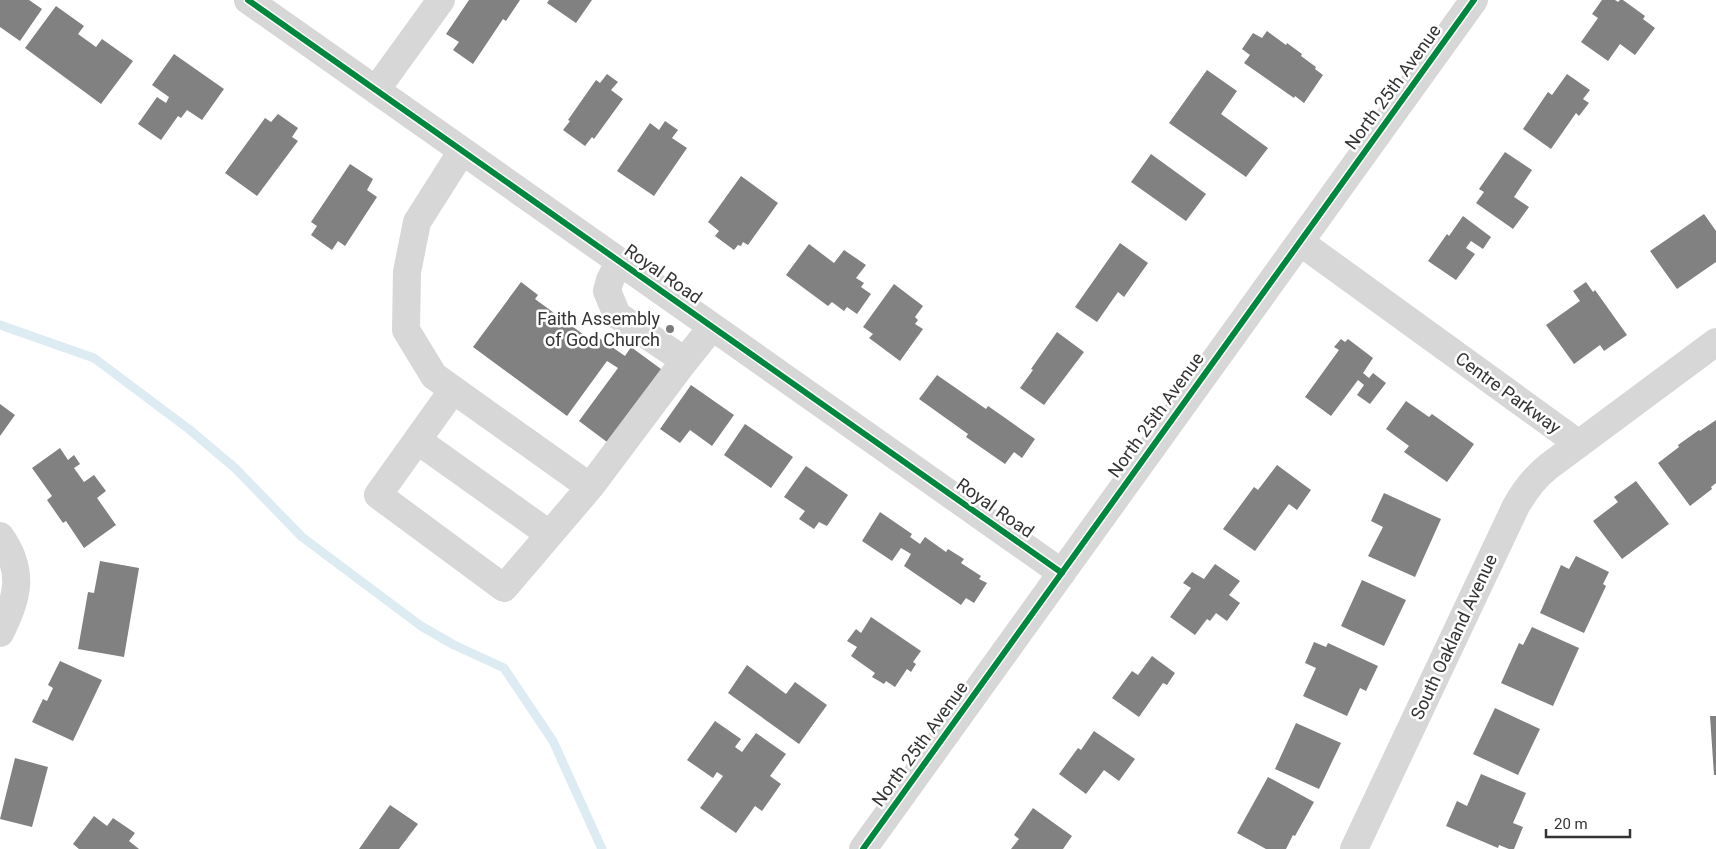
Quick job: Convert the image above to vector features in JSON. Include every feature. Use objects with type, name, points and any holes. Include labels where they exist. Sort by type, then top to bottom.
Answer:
[{"type":"street","name":"Royal Road","points":[[248,0],[1062,573]]},
{"type":"street","points":[[376,90],[441,0]]},
{"type":"street","name":"North 25th Avenue","points":[[864,849],[1474,0]]},
{"type":"street","points":[[462,151],[417,222],[407,272],[406,330],[434,376],[590,487]]},
{"type":"street","name":"Centre Parkway","points":[[1300,242],[1579,444],[1716,342]]},
{"type":"street","points":[[619,262],[607,291],[617,315],[685,361]]},
{"type":"street","points":[[453,390],[378,495],[504,588],[590,487],[712,327]]},
{"type":"street","points":[[417,440],[549,534]]},
{"type":"street","name":"South Oakland Avenue","points":[[1362,846],[1516,506],[1536,477],[1579,444]]},
{"type":"street","points":[[0,536],[11,556],[16,575],[16,595],[13,606],[0,633]]},
{"type":"building","points":[[0,0],[29,0],[42,9],[20,41],[0,27]]},
{"type":"building","points":[[469,0],[520,0],[506,21],[503,19],[473,64],[453,50],[459,42],[446,34]]},
{"type":"building","points":[[549,0],[592,0],[576,23],[547,3]]},
{"type":"building","points":[[1602,0],[1615,0],[1618,2],[1623,0],[1645,16],[1643,19],[1655,28],[1635,55],[1620,44],[1608,61],[1581,42],[1598,18],[1592,14]]},
{"type":"building","points":[[56,6],[84,26],[78,34],[96,47],[102,39],[133,61],[101,104],[25,48]]},
{"type":"building","points":[[1267,31],[1302,54],[1301,56],[1323,75],[1304,103],[1244,63],[1250,55],[1242,49],[1253,33],[1262,38]]},
{"type":"building","points":[[174,54],[224,89],[202,120],[187,110],[181,118],[178,116],[161,140],[138,124],[157,97],[166,103],[169,97],[152,85]]},
{"type":"building","points":[[1207,70],[1237,91],[1221,114],[1268,148],[1246,177],[1169,123]]},
{"type":"building","points":[[607,74],[618,82],[611,90],[623,99],[594,139],[592,137],[585,146],[563,130],[596,80],[600,83]]},
{"type":"building","points":[[1567,74],[1590,90],[1583,99],[1589,103],[1579,116],[1576,113],[1551,149],[1523,129],[1548,92],[1552,95]]},
{"type":"building","points":[[278,114],[298,128],[292,137],[298,141],[257,196],[225,173],[265,118],[271,122]]},
{"type":"building","points":[[665,121],[678,130],[672,138],[687,148],[654,196],[617,171],[650,123],[659,130]]},
{"type":"building","points":[[1505,152],[1532,170],[1514,197],[1529,207],[1513,229],[1476,203],[1484,192],[1479,189]]},
{"type":"building","points":[[1151,154],[1206,194],[1186,221],[1131,182]]},
{"type":"building","points":[[350,164],[373,179],[367,190],[377,197],[345,246],[338,241],[332,250],[311,235],[317,226],[311,222]]},
{"type":"building","points":[[741,176],[778,203],[748,245],[743,242],[741,246],[738,245],[734,250],[715,236],[719,231],[708,222]]},
{"type":"building","points":[[1704,214],[1716,231],[1716,262],[1677,289],[1650,251]]},
{"type":"building","points":[[1463,216],[1491,237],[1483,249],[1471,241],[1466,248],[1475,254],[1456,280],[1428,261],[1447,234],[1449,236]]},
{"type":"building","points":[[1120,243],[1148,263],[1124,297],[1118,292],[1097,322],[1075,307]]},
{"type":"building","points":[[809,244],[834,263],[844,250],[866,265],[856,278],[864,283],[861,287],[871,294],[857,314],[847,307],[844,311],[832,302],[828,306],[786,275]]},
{"type":"building","points":[[521,282],[538,295],[535,299],[595,343],[599,338],[625,356],[631,347],[665,372],[611,445],[579,421],[618,368],[607,361],[567,416],[473,347]]},
{"type":"building","points":[[1586,282],[1593,292],[1595,290],[1627,335],[1604,351],[1600,345],[1574,364],[1546,325],[1580,301],[1573,291]]},
{"type":"building","points":[[894,284],[923,306],[915,317],[918,320],[915,324],[923,329],[900,361],[869,338],[873,334],[863,327]]},
{"type":"building","points":[[1057,332],[1084,352],[1044,405],[1020,388]]},
{"type":"building","points":[[1341,339],[1345,342],[1348,339],[1373,358],[1363,373],[1369,378],[1373,373],[1386,383],[1370,404],[1357,395],[1364,385],[1358,380],[1331,416],[1305,397],[1339,350],[1334,347]]},
{"type":"building","points":[[937,375],[986,409],[988,406],[1035,439],[1022,458],[1014,452],[1005,464],[966,437],[968,434],[919,399]]},
{"type":"building","points":[[691,385],[734,415],[712,446],[690,430],[680,443],[660,429]]},
{"type":"building","points":[[1406,401],[1429,417],[1432,414],[1474,444],[1447,482],[1404,452],[1409,446],[1386,429]]},
{"type":"building","points":[[0,404],[15,415],[0,436]]},
{"type":"building","points":[[1716,420],[1716,483],[1711,487],[1712,489],[1690,506],[1658,463],[1679,447],[1678,445]]},
{"type":"building","points":[[745,424],[793,457],[771,488],[724,455]]},
{"type":"building","points":[[60,448],[68,460],[74,455],[80,464],[74,468],[84,482],[94,475],[106,491],[97,498],[116,525],[84,548],[66,521],[63,523],[47,500],[52,496],[32,468]]},
{"type":"building","points":[[1277,465],[1311,490],[1297,510],[1289,504],[1255,551],[1223,529],[1254,487],[1258,490]]},
{"type":"building","points":[[806,466],[848,495],[827,526],[819,522],[814,529],[799,519],[805,511],[784,497]]},
{"type":"building","points":[[1636,481],[1669,524],[1622,559],[1593,521],[1618,502],[1614,497]]},
{"type":"building","points":[[1384,493],[1441,519],[1415,577],[1368,556],[1383,527],[1371,521]]},
{"type":"building","points":[[880,512],[912,534],[910,537],[920,544],[925,537],[946,552],[948,549],[964,559],[961,563],[981,576],[979,579],[987,583],[974,603],[966,598],[961,605],[904,566],[911,554],[901,548],[892,561],[862,541]]},
{"type":"building","points":[[1576,556],[1609,572],[1603,584],[1606,586],[1584,633],[1540,613],[1561,565],[1569,569]]},
{"type":"building","points":[[100,561],[139,568],[124,657],[78,649],[88,592],[94,593]]},
{"type":"building","points":[[1215,564],[1240,581],[1229,595],[1240,603],[1227,621],[1216,613],[1210,621],[1207,619],[1195,635],[1170,617],[1191,588],[1183,583],[1192,572],[1204,579]]},
{"type":"building","points":[[1362,580],[1406,600],[1384,646],[1341,626]]},
{"type":"building","points":[[871,617],[921,651],[913,662],[916,664],[911,672],[907,669],[895,687],[886,681],[884,684],[872,677],[875,673],[851,656],[857,647],[847,641],[856,629],[861,633]]},
{"type":"building","points":[[1532,627],[1579,648],[1553,706],[1501,683],[1519,643],[1523,645]]},
{"type":"building","points":[[1314,642],[1326,647],[1328,643],[1378,666],[1366,691],[1360,688],[1347,716],[1303,696],[1316,668],[1305,663]]},
{"type":"building","points":[[1152,656],[1175,673],[1167,685],[1163,683],[1139,717],[1112,698],[1132,671],[1138,675]]},
{"type":"building","points":[[60,661],[102,680],[73,741],[32,722],[43,699],[47,701],[53,688],[48,685]]},
{"type":"building","points":[[747,665],[786,694],[795,682],[827,705],[799,744],[728,693]]},
{"type":"building","points":[[1495,708],[1540,729],[1518,775],[1473,754]]},
{"type":"building","points":[[1710,716],[1716,716],[1716,775],[1714,775]]},
{"type":"building","points":[[715,721],[741,739],[735,747],[742,752],[756,733],[786,754],[770,776],[781,784],[762,811],[755,806],[736,833],[700,808],[723,776],[717,772],[713,778],[687,760]]},
{"type":"building","points":[[1296,723],[1341,743],[1319,789],[1275,769]]},
{"type":"building","points":[[1094,731],[1135,759],[1119,781],[1104,770],[1086,794],[1059,774],[1078,748],[1081,750]]},
{"type":"building","points":[[15,758],[48,767],[32,827],[0,819]]},
{"type":"building","points":[[1481,774],[1526,793],[1513,823],[1523,827],[1514,849],[1499,845],[1498,848],[1446,826],[1457,801],[1467,806]]},
{"type":"building","points":[[1268,777],[1314,802],[1286,849],[1266,849],[1237,833]]},
{"type":"building","points":[[390,805],[418,824],[399,849],[359,849]]},
{"type":"building","points":[[1033,808],[1072,836],[1063,849],[1011,849],[1019,839],[1014,835]]},
{"type":"building","points":[[94,816],[107,826],[113,818],[135,833],[129,841],[139,849],[79,849],[73,844]]},
{"type":"waterway","points":[[0,325],[94,358],[190,430],[235,468],[302,537],[421,626],[454,645],[504,668],[553,741],[602,849]]},
{"type":"cycle path","points":[[248,0],[1062,573]]},
{"type":"cycle path","points":[[863,849],[1474,0]]},
{"type":"place","name":"Faith Assembly of God Church","points":[[670,329]]}]
